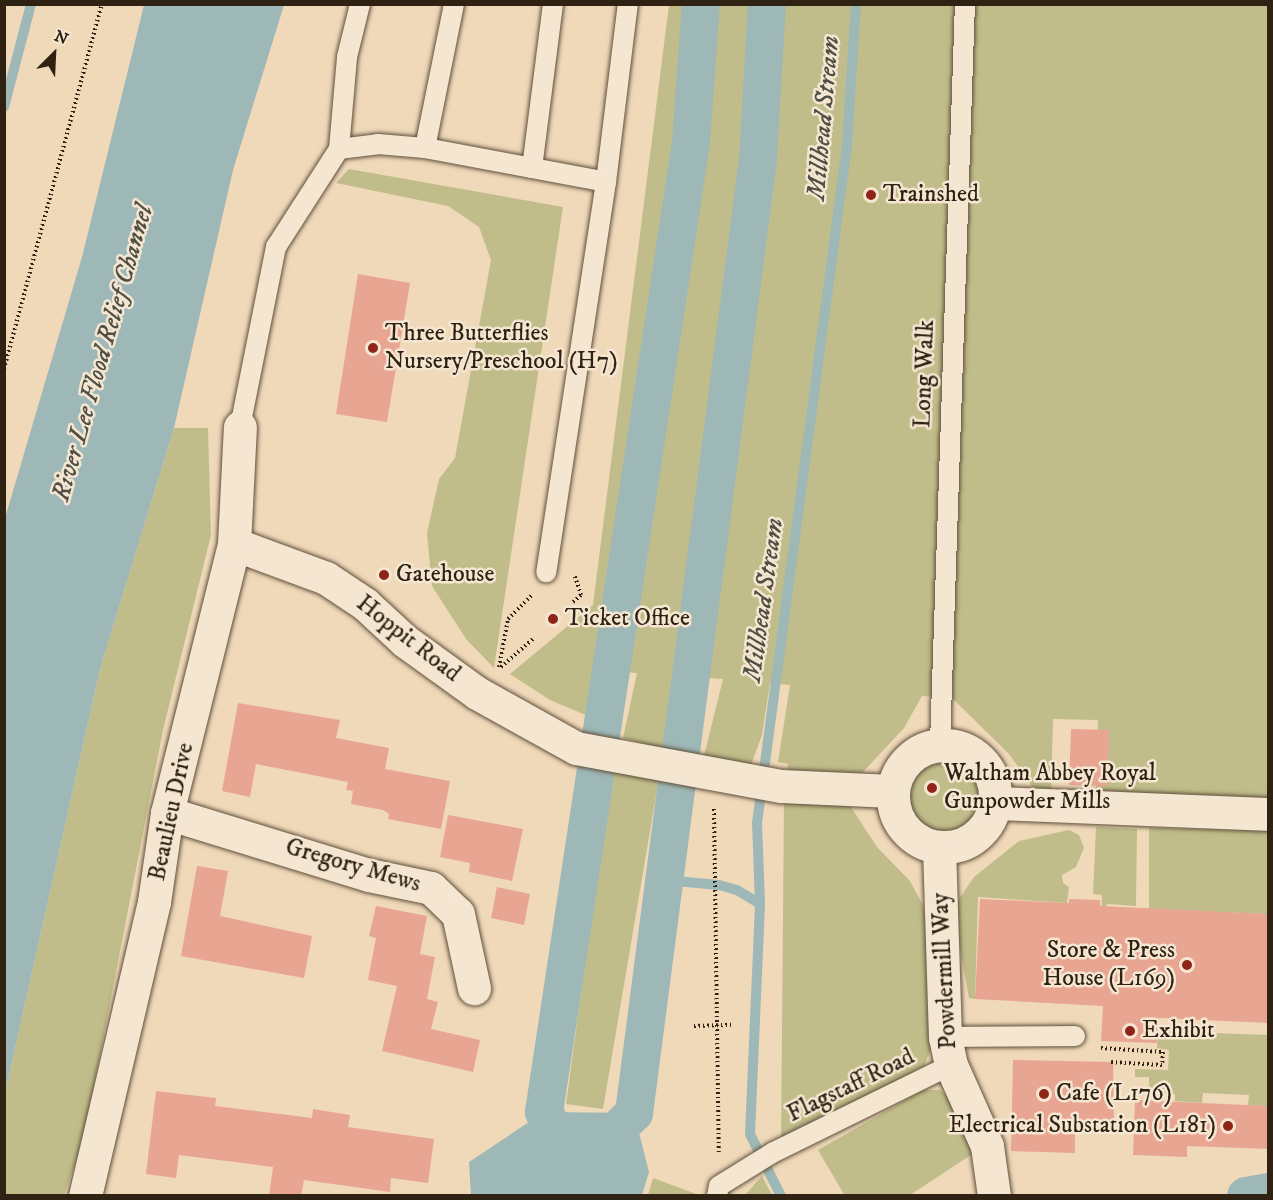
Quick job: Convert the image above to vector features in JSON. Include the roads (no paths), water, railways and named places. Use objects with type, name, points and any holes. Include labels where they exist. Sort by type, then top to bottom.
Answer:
[{"type":"street","name":"Beaulieu Drive","points":[[87,1195],[154,902],[167,813],[234,544],[240,427]]},
{"type":"street","name":"Hoppit Road","points":[[234,544],[326,578],[365,604],[405,641],[488,681],[576,748],[781,786],[892,791]]},
{"type":"street","points":[[940,744],[966,749],[979,758],[995,787],[995,803],[990,819],[969,841],[939,847],[909,834],[893,807],[892,791],[905,761],[918,750],[940,744]]},
{"type":"street","points":[[995,803],[1269,814]]},
{"type":"street","name":"Gregory Mews","points":[[167,813],[369,875],[431,888],[458,914],[474,988]]},
{"type":"street","name":"Powdermill Way","points":[[939,847],[948,1051],[987,1146],[994,1196]]},
{"type":"lane","points":[[240,427],[276,247],[339,149],[346,68],[360,4]]},
{"type":"lane","points":[[425,148],[454,4]]},
{"type":"lane","points":[[532,168],[553,4]]},
{"type":"lane","points":[[542,580],[606,182],[628,4]]},
{"type":"lane","name":"Long Walk","points":[[940,744],[965,4]]},
{"type":"lane","points":[[339,149],[378,144],[425,148],[606,182]]},
{"type":"lane","points":[[948,1051],[1076,1036]]},
{"type":"lane","name":"Flagstaff Road","points":[[723,1186],[774,1152],[948,1051]]},
{"type":"water","name":"River Lee Flood Relief Channel","points":[[144,5],[284,5],[233,170],[174,428],[100,669],[5,1093],[5,518],[82,257]]},
{"type":"water","points":[[544,1112],[634,1113],[649,1172],[642,1195],[471,1195],[469,1162]]},
{"type":"waterway","points":[[4,107],[31,4]]},
{"type":"waterway","points":[[572,1196],[575,1170],[544,1112],[691,142],[701,4]]},
{"type":"waterway","points":[[597,1149],[634,1113],[758,159],[767,4]]},
{"type":"waterway","name":"Millhead Stream","points":[[781,1196],[750,1134],[760,904],[757,823],[847,146],[856,4]]},
{"type":"waterway","points":[[664,880],[719,885],[737,890],[760,904]]},
{"type":"waterway","points":[[1246,1196],[1268,1192]]},
{"type":"place","name":"Trainshed","points":[[871,195]]},
{"type":"place","name":"Three Butterflies Nursery/Preschool (H7)","points":[[373,348]]},
{"type":"place","name":"Gatehouse","points":[[384,575]]},
{"type":"place","name":"Ticket Office","points":[[553,619]]},
{"type":"place","name":"Waltham Abbey Royal Gunpowder Mills","points":[[932,788]]},
{"type":"place","name":"Store & Press House (L169)","points":[[1187,965]]},
{"type":"place","name":"Exhibit","points":[[1130,1031]]},
{"type":"place","name":"Cafe (L176)","points":[[1044,1094]]},
{"type":"place","name":"Electrical Substation (L181)","points":[[1228,1126]]}]
